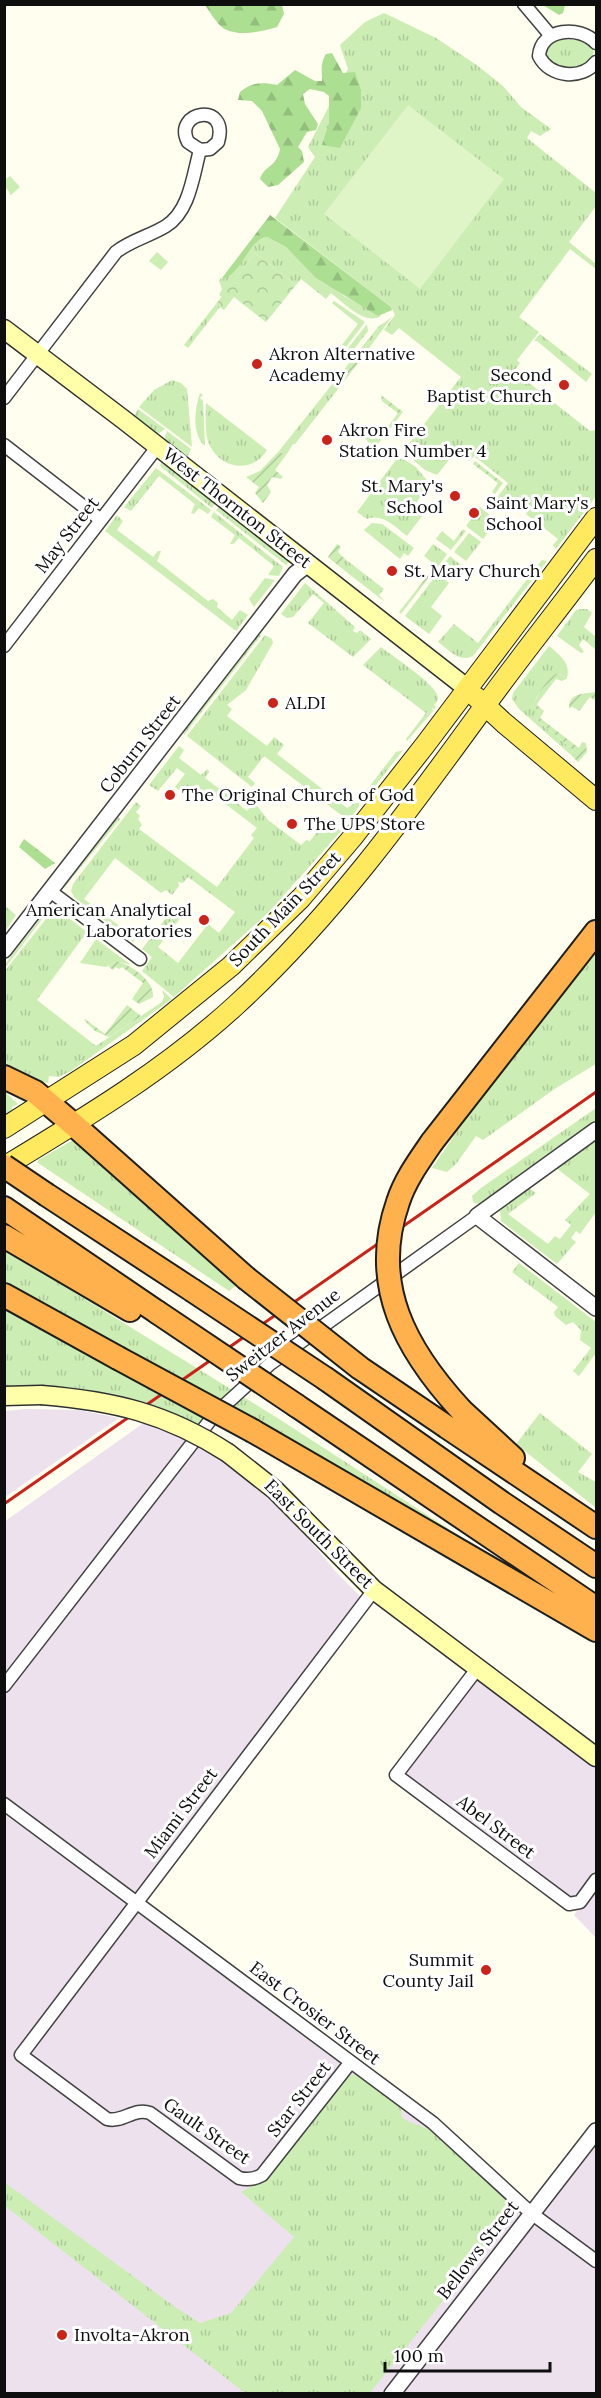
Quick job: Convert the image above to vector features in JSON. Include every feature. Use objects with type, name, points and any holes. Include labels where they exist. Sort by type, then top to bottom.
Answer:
[{"type":"highway","points":[[597,932],[432,1142],[410,1176],[398,1203],[389,1249],[389,1288],[394,1306],[413,1349],[437,1383],[498,1446],[597,1525]]},
{"type":"highway","points":[[4,1077],[34,1092],[246,1278],[352,1361],[447,1428],[597,1525]]},
{"type":"highway","points":[[4,1167],[326,1379],[502,1503],[597,1566]]},
{"type":"highway","points":[[10,1212],[154,1318]]},
{"type":"highway","points":[[4,1236],[154,1318],[355,1446],[588,1603]]},
{"type":"highway","points":[[4,1295],[253,1431],[597,1630]]},
{"type":"main road","name":"West Thornton Street","points":[[4,329],[158,446],[468,689]]},
{"type":"main road","name":"South Main Street","points":[[4,1128],[134,1045],[180,1009],[261,938],[329,866],[468,689],[597,518]]},
{"type":"main road","points":[[580,539],[597,524]]},
{"type":"main road","name":"South Main Street","points":[[4,1167],[124,1093],[188,1046],[236,1005],[282,959],[372,859],[597,560]]},
{"type":"main road","points":[[468,689],[597,800]]},
{"type":"main road","name":"East South Street","points":[[4,1396],[41,1395],[98,1401],[130,1408],[192,1432],[228,1454],[275,1490],[374,1590],[597,1757]]},
{"type":"street","points":[[524,4],[551,36]]},
{"type":"street","points":[[597,43],[590,37],[579,33],[562,32],[551,36],[539,50],[539,57],[548,68],[562,73],[580,74],[588,71],[597,62]]},
{"type":"street","points":[[4,398],[116,252],[131,242],[166,226],[179,214],[186,199],[200,150]]},
{"type":"street","points":[[4,446],[101,520]]},
{"type":"street","name":"May Street","points":[[4,646],[158,446]]},
{"type":"street","name":"Coburn Street","points":[[4,950],[296,574],[308,564]]},
{"type":"street","points":[[50,891],[140,959]]},
{"type":"street","name":"Sweitzer Avenue","points":[[4,1686],[215,1414],[270,1364],[597,1130]]},
{"type":"street","points":[[477,1215],[597,1308]]},
{"type":"street","name":"Miami Street","points":[[24,2057],[21,2055],[41,2026],[374,1590]]},
{"type":"street","name":"Abel Street","points":[[477,1669],[396,1775],[569,1904],[580,1902],[597,1880]]},
{"type":"street","name":"East Crosier Street","points":[[4,1804],[433,2123],[531,2213],[597,2261]]},
{"type":"street","name":"Gault Street","points":[[24,2057],[107,2119],[114,2121],[138,2111],[150,2113],[239,2178],[249,2179]]},
{"type":"street","name":"Star Street","points":[[249,2179],[262,2175],[350,2063]]},
{"type":"street","name":"Bellows Street","points":[[392,2394],[597,2131]]},
{"type":"shaded area","points":[[79,1410],[119,1418],[5,1497],[5,1411]]},
{"type":"shaded area","points":[[145,1422],[192,1443],[222,1460],[253,1484],[307,1537],[336,1572],[365,1601],[136,1902],[316,2036],[596,2261],[596,2393],[5,2393],[4,1522]]},
{"type":"shaded area","points":[[478,1673],[596,1761],[596,1875],[577,1899],[568,1900],[400,1774]]},
{"type":"shaded area","points":[[596,1885],[596,1938],[574,1915]]},
{"type":"shaded area","points":[[596,2133],[596,2258],[535,2213]]},
{"type":"green space","points":[[255,4],[257,6],[282,5],[284,14],[277,27],[250,33],[229,31],[218,23],[205,5]]},
{"type":"green space","points":[[543,5],[565,5],[563,13],[559,15]]},
{"type":"green space","points":[[384,13],[436,38],[503,86],[521,107],[551,129],[540,136],[531,131],[527,138],[596,193],[596,206],[569,242],[596,264],[596,269],[570,249],[519,317],[539,332],[517,360],[520,363],[514,371],[590,431],[596,430],[596,496],[556,549],[553,545],[558,539],[526,514],[530,508],[520,500],[515,506],[509,501],[503,508],[489,497],[490,495],[496,499],[508,483],[474,456],[469,461],[456,451],[437,475],[425,470],[403,451],[461,377],[399,328],[392,335],[384,330],[395,315],[391,307],[275,218],[315,157],[308,147],[348,69],[340,45],[365,22]]},
{"type":"green space","points":[[556,40],[588,41],[594,52],[586,63],[568,68],[548,62],[545,54],[546,47]]},
{"type":"green space","points":[[332,53],[343,73],[355,72],[361,90],[361,108],[340,148],[322,145],[329,123],[329,96],[324,92],[310,89],[303,94],[305,104],[318,124],[316,130],[307,132],[298,147],[302,151],[304,162],[278,185],[268,187],[260,179],[276,160],[280,149],[262,111],[252,101],[238,100],[240,92],[257,84],[277,85],[295,70],[315,81],[322,81],[323,61],[326,54]]},
{"type":"green space","points":[[408,105],[504,179],[420,289],[324,214]]},
{"type":"green space","points":[[10,176],[20,187],[11,195],[5,186],[5,180]]},
{"type":"green space","points":[[270,215],[392,310],[378,316],[316,278],[286,247],[267,237],[261,239],[250,249],[231,275],[222,278]]},
{"type":"green space","points":[[267,237],[286,247],[322,282],[381,316],[368,318],[362,316],[331,293],[326,299],[301,279],[296,285],[255,253],[222,297],[219,295],[222,289],[219,281],[221,278],[224,279],[257,241]]},
{"type":"green space","points":[[157,252],[168,262],[161,270],[149,261]]},
{"type":"green space","points":[[255,253],[296,285],[266,322],[234,297],[224,310],[216,304]]},
{"type":"green space","points":[[334,301],[365,322],[336,360],[332,358],[358,324],[332,303]]},
{"type":"green space","points":[[216,304],[220,307],[188,348],[184,345]]},
{"type":"green space","points":[[392,317],[349,375],[346,373],[377,333],[378,327]]},
{"type":"green space","points":[[367,324],[368,331],[344,362],[338,361]]},
{"type":"green space","points":[[378,327],[377,333],[347,372],[349,375],[295,444],[286,455],[279,451]]},
{"type":"green space","points":[[540,334],[592,374],[586,382],[537,341],[534,341]]},
{"type":"green space","points":[[172,380],[181,383],[187,389],[192,447],[139,407],[154,390]]},
{"type":"green space","points":[[200,393],[203,395],[200,398],[203,401],[205,446],[196,428]]},
{"type":"green space","points":[[381,395],[403,412],[389,430],[387,428],[398,413],[382,401]]},
{"type":"green space","points":[[206,403],[267,450],[261,457],[254,462],[238,466],[222,460],[215,454],[207,436]]},
{"type":"green space","points":[[138,409],[165,429],[158,434],[134,416]]},
{"type":"green space","points":[[370,429],[381,440],[366,459],[362,456],[371,445],[364,437]]},
{"type":"green space","points":[[167,431],[191,449],[188,456],[164,439]]},
{"type":"green space","points":[[279,451],[286,455],[275,470],[283,477],[281,479],[272,477],[267,485],[271,492],[263,503],[255,493],[259,487],[246,477],[260,471]]},
{"type":"green space","points":[[399,456],[416,467],[430,484],[412,508],[422,516],[407,536],[384,519],[367,519],[357,512]]},
{"type":"green space","points":[[162,461],[217,501],[212,508],[160,466]]},
{"type":"green space","points":[[475,461],[503,483],[495,494],[492,492],[498,483],[473,464]]},
{"type":"green space","points":[[156,468],[211,510],[208,514],[199,508],[194,514],[191,513],[195,504],[159,476],[131,511],[124,507]]},
{"type":"green space","points":[[221,504],[286,556],[289,562],[286,565],[216,510]]},
{"type":"green space","points":[[480,507],[497,521],[483,539],[466,526]]},
{"type":"green space","points":[[214,512],[283,567],[279,576],[268,575],[274,566],[239,538],[230,544],[235,535],[211,517]]},
{"type":"green space","points":[[117,515],[123,521],[117,530],[153,557],[161,551],[157,561],[208,601],[213,599],[218,603],[217,607],[232,620],[240,610],[248,615],[236,631],[105,531]]},
{"type":"green space","points":[[372,523],[382,524],[414,548],[408,556],[404,553],[400,559],[364,530]]},
{"type":"green space","points":[[463,529],[466,531],[451,550],[436,539],[442,531],[454,541]]},
{"type":"green space","points":[[469,533],[481,542],[466,561],[454,552]]},
{"type":"green space","points":[[337,544],[341,547],[338,552],[345,559],[340,567],[328,557]]},
{"type":"green space","points":[[433,544],[447,554],[438,567],[424,556]]},
{"type":"green space","points":[[450,556],[462,566],[453,578],[440,569]]},
{"type":"green space","points":[[345,559],[384,589],[379,595],[385,602],[340,567]]},
{"type":"green space","points":[[542,560],[547,561],[473,656],[459,657],[438,642],[454,624],[478,643]]},
{"type":"green space","points":[[432,570],[434,571],[401,614],[399,612]]},
{"type":"green space","points":[[437,574],[449,583],[431,607],[442,616],[429,634],[405,616]]},
{"type":"green space","points":[[265,578],[275,580],[254,607],[249,599]]},
{"type":"green space","points":[[305,583],[355,627],[353,631],[357,633],[360,630],[371,639],[353,657],[308,623],[324,603],[313,594],[293,617],[287,618],[281,614]]},
{"type":"green space","points":[[587,609],[592,613],[584,627],[596,637],[596,650],[583,639],[579,645],[584,652],[581,653],[557,636],[576,610]]},
{"type":"green space","points":[[262,634],[184,735],[183,732],[258,636]]},
{"type":"green space","points":[[265,635],[272,639],[273,643],[246,690],[227,705],[232,709],[227,716],[267,746],[274,737],[284,745],[277,754],[347,808],[359,803],[349,821],[264,756],[248,777],[255,783],[252,787],[187,736]]},
{"type":"green space","points":[[549,646],[561,656],[566,664],[567,678],[558,673],[537,696],[533,707],[540,711],[536,719],[573,750],[571,755],[519,709],[512,699],[513,693]]},
{"type":"green space","points":[[381,647],[430,685],[438,697],[434,705],[436,707],[432,708],[433,711],[407,741],[406,739],[426,713],[363,665]]},
{"type":"green space","points":[[558,673],[567,678],[562,681],[556,679],[537,705],[544,711],[540,718],[579,748],[582,742],[586,743],[587,752],[578,762],[571,755],[573,750],[536,719],[540,711],[533,707],[543,687]]},
{"type":"green space","points":[[596,692],[594,700],[590,697],[579,711],[573,707],[569,708],[575,696]]},
{"type":"green space","points":[[179,746],[184,750],[179,758],[201,775],[208,769],[209,772],[205,778],[226,794],[231,788],[234,789],[230,797],[247,811],[254,802],[268,820],[301,845],[306,840],[310,841],[320,828],[324,830],[330,823],[341,831],[268,913],[174,997],[142,971],[152,957],[142,949],[169,914],[172,916],[177,911],[181,911],[182,916],[158,947],[178,963],[208,924],[219,933],[235,912],[188,877],[183,883],[178,882],[179,886],[172,895],[166,890],[161,893],[115,858],[84,899],[130,934],[137,927],[141,929],[133,942],[74,897],[71,891],[73,884],[136,802],[141,806],[136,812],[140,816],[138,819],[142,825],[139,829],[217,887],[254,838],[251,835],[257,828],[206,789],[197,799],[194,796],[191,799],[175,787],[185,774],[177,768],[158,791],[149,785]]},
{"type":"green space","points":[[403,750],[366,798],[366,791],[396,752]]},
{"type":"green space","points":[[118,817],[120,819],[64,888],[65,885]]},
{"type":"green space","points":[[24,839],[55,863],[45,869],[19,847]]},
{"type":"green space","points":[[5,906],[16,915],[4,931]]},
{"type":"green space","points":[[52,906],[5,968],[5,964]]},
{"type":"green space","points":[[57,909],[87,932],[37,1000],[96,1046],[162,1002],[164,996],[162,990],[172,999],[71,1071],[59,1077],[49,1076],[48,1083],[37,1081],[5,1066],[4,972],[50,914]]},
{"type":"green space","points":[[96,939],[131,965],[116,961],[106,967],[80,963]]},
{"type":"green space","points":[[596,953],[596,1064],[556,1088],[483,1140],[476,1136],[456,1164],[447,1172],[432,1168],[478,1101]]},
{"type":"green space","points":[[116,961],[128,966],[146,979],[153,991],[153,997],[139,1004],[132,999],[143,983],[122,967],[119,969],[116,967],[113,970],[108,966]]},
{"type":"green space","points":[[127,1005],[141,1016],[109,1037],[95,1031],[84,1020],[105,1034]]},
{"type":"green space","points":[[4,1091],[18,1104],[12,1107],[12,1112],[4,1117]]},
{"type":"green space","points":[[596,1108],[596,1122],[478,1204],[473,1202],[472,1196],[481,1188]]},
{"type":"green space","points":[[75,1139],[237,1285],[229,1291],[38,1163],[38,1160]]},
{"type":"green space","points":[[596,1140],[596,1212],[580,1234],[576,1231],[571,1238],[576,1242],[557,1264],[501,1221],[500,1210],[529,1188],[536,1193],[508,1214],[548,1244],[555,1236],[560,1239],[571,1225],[565,1220],[590,1194],[556,1168]]},
{"type":"green space","points":[[4,1249],[279,1419],[472,1544],[469,1546],[5,1286]]},
{"type":"green space","points":[[519,1263],[596,1322],[596,1353],[579,1376],[573,1371],[591,1348],[580,1340],[581,1330],[573,1322],[566,1325],[555,1316],[554,1312],[558,1307],[512,1272]]},
{"type":"green space","points":[[4,1304],[205,1417],[199,1425],[127,1399],[82,1390],[5,1388]]},
{"type":"green space","points":[[540,1413],[592,1454],[578,1472],[596,1482],[596,1508],[516,1444]]},
{"type":"green space","points":[[355,2074],[396,2104],[401,2109],[402,2117],[433,2131],[512,2206],[513,2212],[370,2393],[245,2393],[5,2206],[4,2182],[200,2323],[231,2313],[294,2237],[241,2192],[266,2179],[341,2083],[347,2077]]},
{"type":"railway","points":[[4,1504],[596,1092]]},
{"type":"place","name":"Akron Alternative Academy","points":[[257,364]]},
{"type":"place","name":"Second Baptist Church","points":[[564,385]]},
{"type":"place","name":"Akron Fire Station Number 4","points":[[327,440]]},
{"type":"place","name":"St. Mary's School","points":[[455,496]]},
{"type":"place","name":"Saint Mary's School","points":[[474,513]]},
{"type":"place","name":"St. Mary Church","points":[[392,571]]},
{"type":"place","name":"ALDI","points":[[273,703]]},
{"type":"place","name":"The Original Church of God","points":[[170,795]]},
{"type":"place","name":"The UPS Store","points":[[292,824]]},
{"type":"place","name":"American Analytical Laboratories","points":[[204,920]]},
{"type":"place","name":"Summit County Jail","points":[[486,1970]]},
{"type":"place","name":"Involta-Akron","points":[[62,2335]]}]
